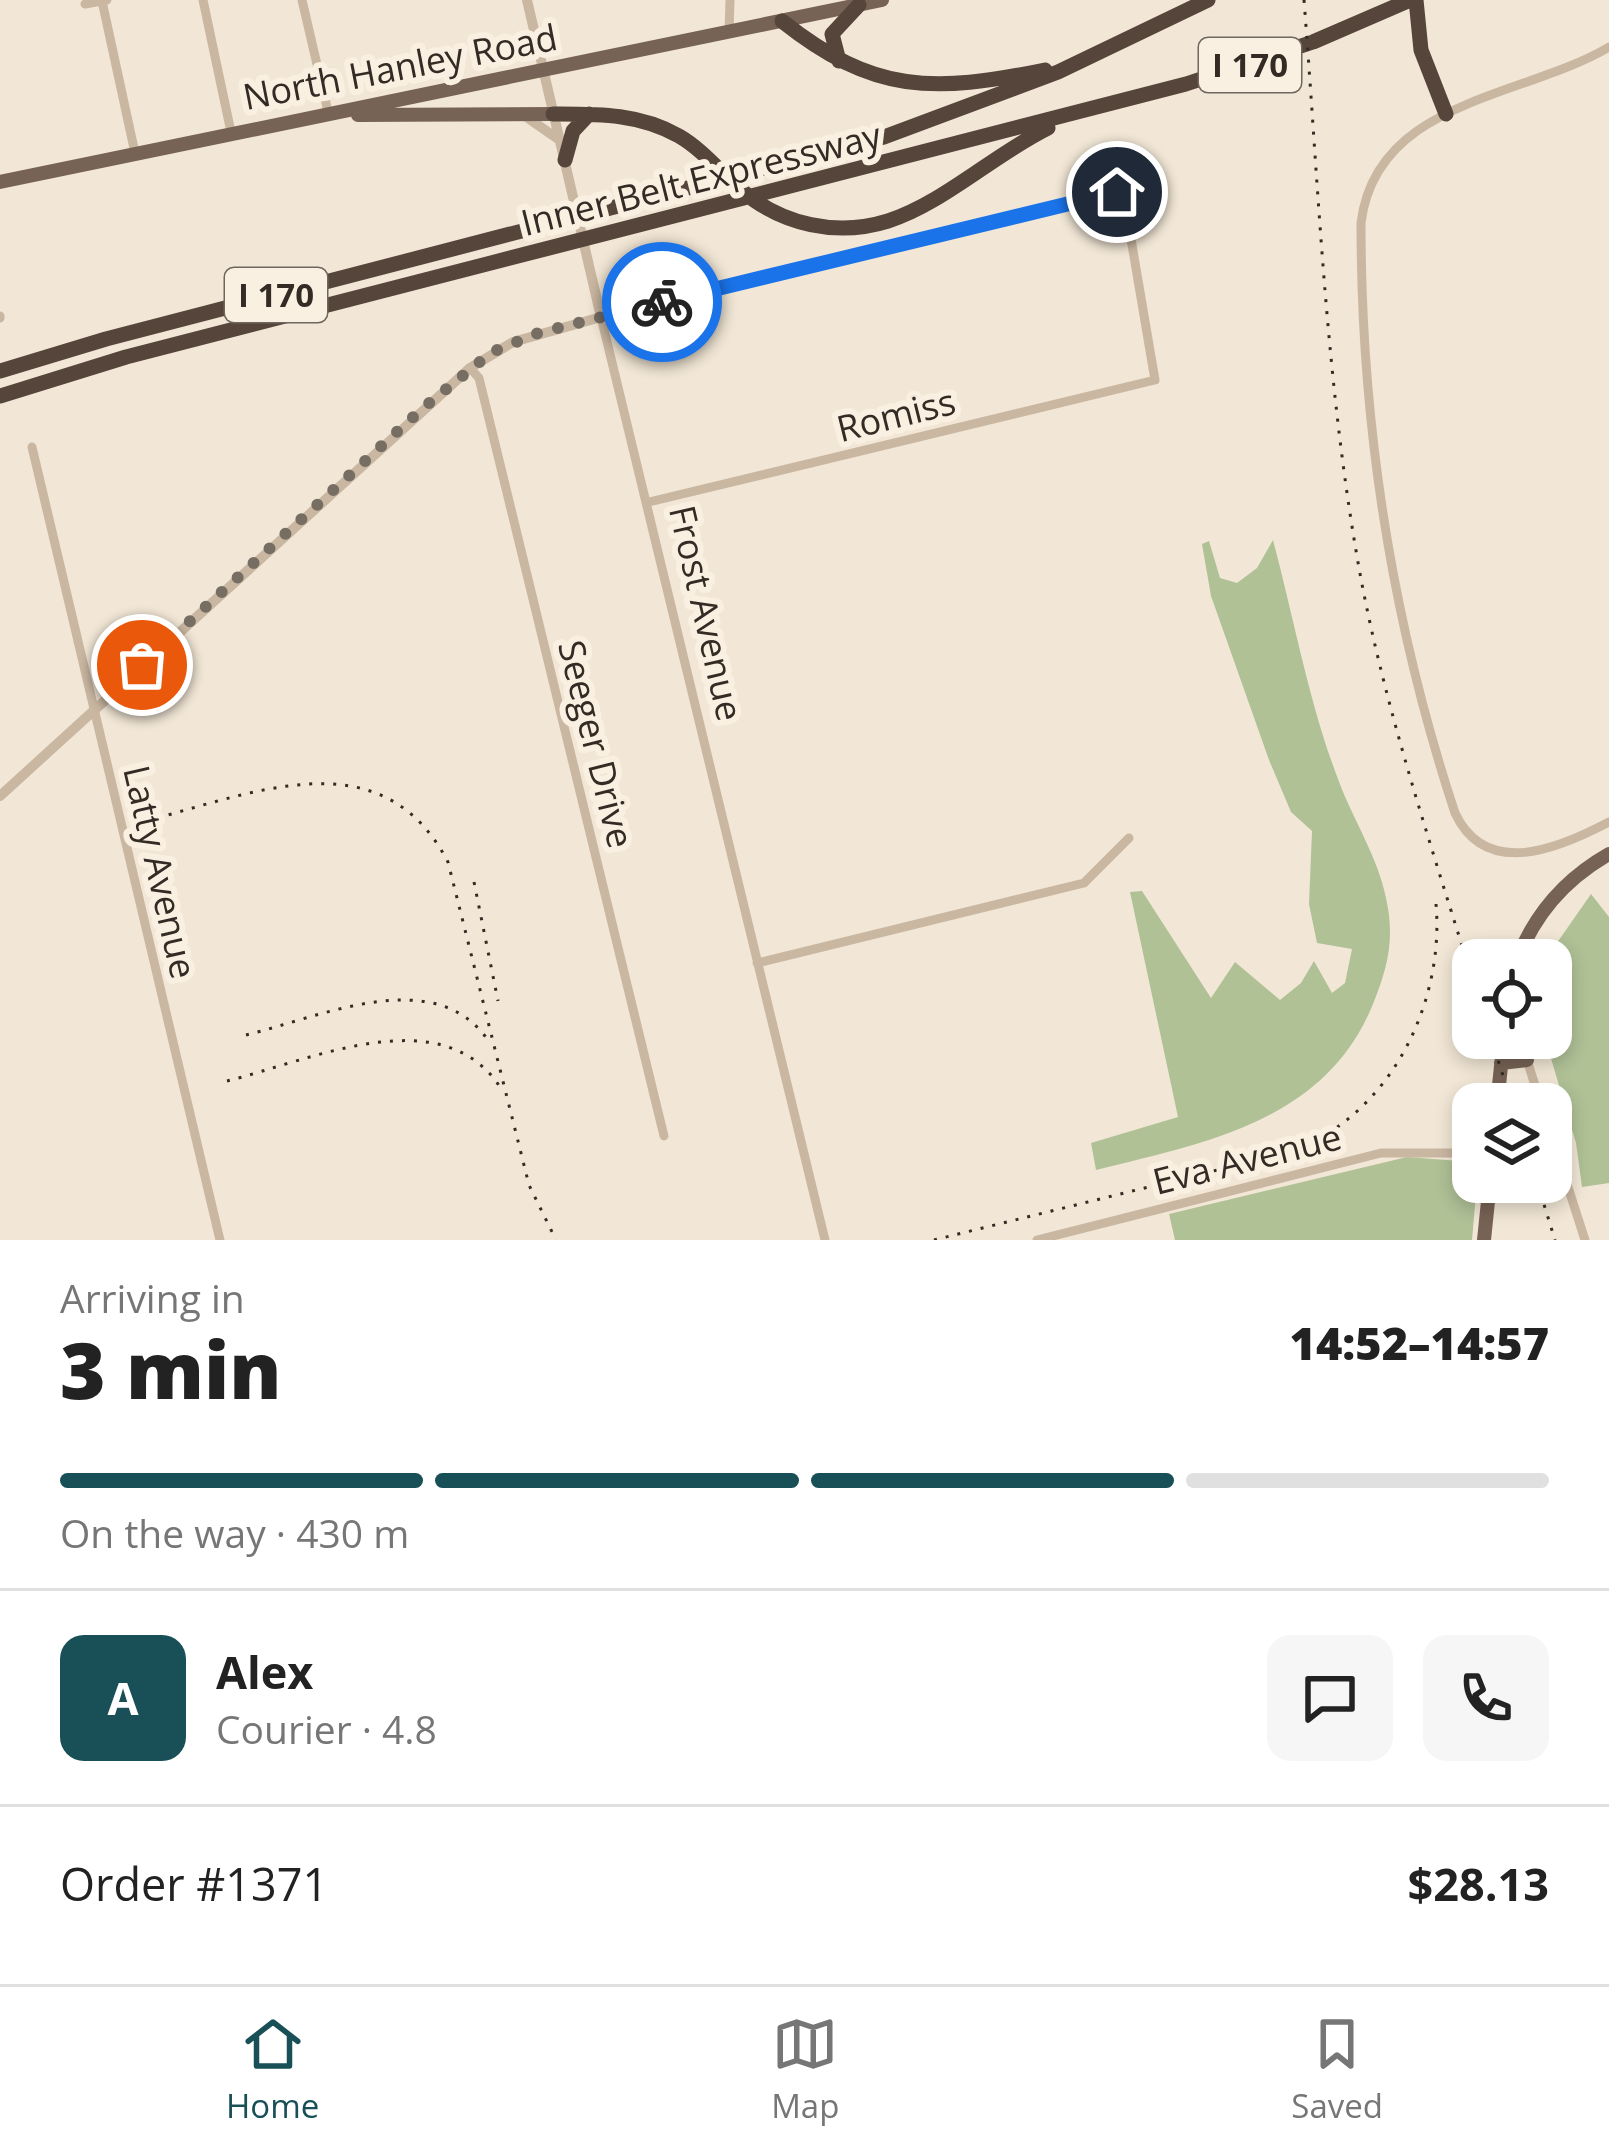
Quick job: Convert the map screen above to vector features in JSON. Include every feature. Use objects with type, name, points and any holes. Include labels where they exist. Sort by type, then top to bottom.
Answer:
[{"type":"highway","name":"Inner Belt Expressway","points":[[0,371],[106,338],[729,179],[933,120],[1077,63],[1208,0]]},
{"type":"highway","points":[[1417,0],[1446,114]]},
{"type":"highway","name":"Inner Belt Expressway","points":[[0,396],[126,357],[1084,110],[1275,56],[1417,0]]},
{"type":"highway","points":[[840,64],[832,34],[859,5]]},
{"type":"highway","points":[[782,21],[840,64],[878,78],[952,84],[1077,63]]},
{"type":"highway","points":[[553,114],[629,117],[667,130],[758,204],[794,220],[832,228],[871,226],[911,212],[999,153],[1084,110]]},
{"type":"highway","points":[[565,160],[573,131],[590,114]]},
{"type":"main road","name":"North Hanley Road","points":[[0,182],[882,0]]},
{"type":"main road","points":[[329,116],[553,114]]},
{"type":"main road","points":[[1526,939],[1562,888],[1609,854]]},
{"type":"main road","points":[[1499,1083],[1502,1059]]},
{"type":"main road","points":[[1501,1064],[1527,1060]]},
{"type":"main road","points":[[1484,1240],[1488,1203]]},
{"type":"street","points":[[203,0],[231,132]]},
{"type":"street","points":[[302,0],[329,116]]},
{"type":"street","name":"Frost Avenue","points":[[526,0],[825,1240]]},
{"type":"street","points":[[729,32],[730,0]]},
{"type":"street","points":[[85,4],[104,1],[134,153]]},
{"type":"street","points":[[1609,47],[1418,128],[1387,158],[1361,223],[1371,460],[1393,587],[1455,813],[1471,839],[1498,854],[1516,856],[1609,822]]},
{"type":"street","points":[[518,114],[542,123],[560,142]]},
{"type":"street","name":"Romiss","points":[[601,317],[1123,192],[1155,380],[649,502]]},
{"type":"street","points":[[0,796],[470,368],[513,342],[601,317]]},
{"type":"street","name":"Seeger Drive","points":[[470,368],[479,378],[664,1136]]},
{"type":"street","name":"Latty Avenue","points":[[32,447],[220,1240]]},
{"type":"street","points":[[758,963],[1084,883],[1130,838]]},
{"type":"street","points":[[1527,1060],[1534,1083]]},
{"type":"street","name":"Eva Avenue","points":[[1037,1240],[1381,1153],[1452,1153]]},
{"type":"street","points":[[1572,1199],[1585,1240]]},
{"type":"green space","points":[[1273,540],[1328,750],[1382,883],[1390,926],[1383,977],[1352,1044],[1325,1076],[1293,1101],[1219,1136],[1096,1170],[1091,1143],[1178,1117],[1130,892],[1142,891],[1211,998],[1235,962],[1280,1000],[1301,983],[1314,961],[1332,993],[1345,983],[1352,949],[1317,943],[1309,904],[1312,831],[1291,812],[1269,760],[1211,596],[1202,544],[1209,541],[1220,578],[1237,583],[1257,568]]},
{"type":"green space","points":[[1591,894],[1609,917],[1609,1183],[1582,1187],[1572,1129],[1572,1083],[1558,1083],[1551,1059],[1572,1059],[1572,939],[1560,939]]},
{"type":"green space","points":[[1407,1157],[1452,1160],[1452,1203],[1475,1203],[1472,1240],[1175,1240],[1169,1214]]},
{"type":"railway","points":[[1304,0],[1319,217],[1349,507],[1397,731],[1460,939]]},
{"type":"railway","points":[[134,824],[220,800],[307,784],[348,786],[386,797],[420,822],[448,862],[529,1185],[556,1240]]},
{"type":"railway","points":[[474,882],[498,1001]]},
{"type":"railway","points":[[934,1240],[1282,1154],[1319,1139],[1379,1088],[1419,1020],[1436,943],[1436,904]]},
{"type":"railway","points":[[246,1035],[342,1008],[409,1000],[440,1005],[467,1019],[490,1043]]},
{"type":"railway","points":[[227,1081],[336,1050],[412,1041],[447,1046],[477,1062],[502,1090]]},
{"type":"railway","points":[[1498,1059],[1505,1083]]},
{"type":"railway","points":[[1544,1203],[1555,1240]]},
{"type":"way so far","points":[[142,665],[423,408],[492,352],[538,333],[662,302]]},
{"type":"route","points":[[662,302],[1117,192]]}]
